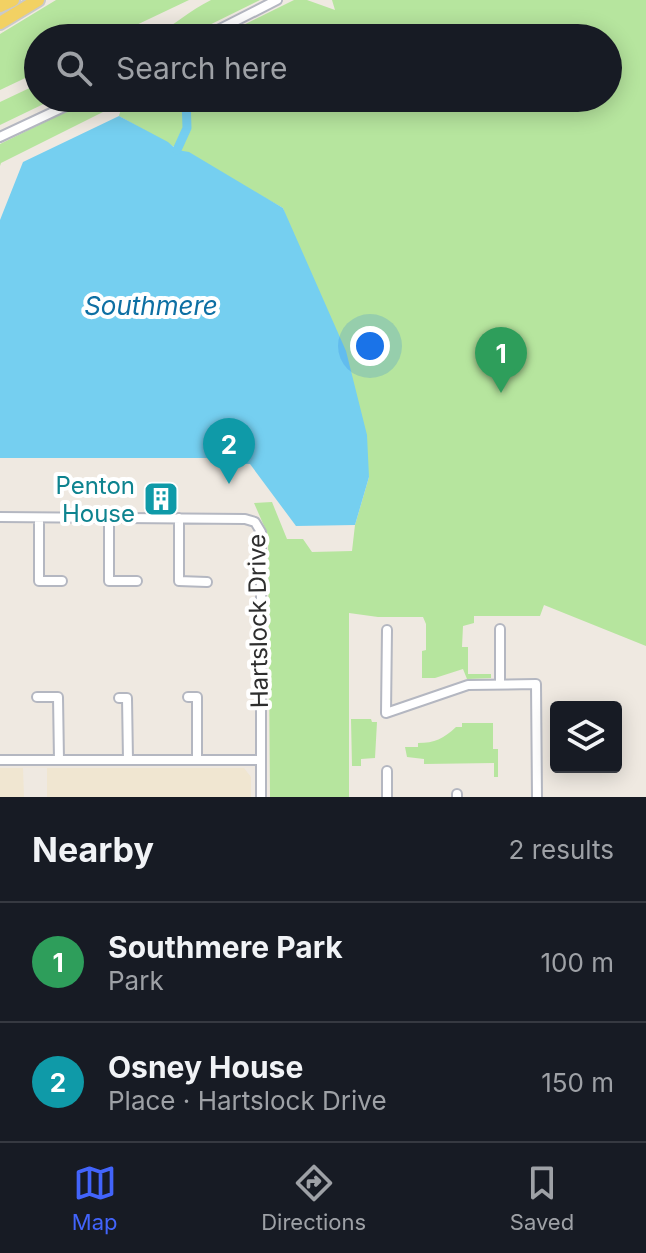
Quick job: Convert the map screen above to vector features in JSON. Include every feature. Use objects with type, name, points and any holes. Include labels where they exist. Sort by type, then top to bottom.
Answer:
[{"type":"main road","points":[[0,6],[13,0]]},
{"type":"main road","points":[[0,23],[38,0]]},
{"type":"street","points":[[230,24],[277,0]]},
{"type":"street","points":[[0,137],[53,112]]},
{"type":"street","name":"Hartslock Drive","points":[[0,517],[245,519],[255,522],[261,532],[261,797]]},
{"type":"street","points":[[39,518],[39,581],[62,581]]},
{"type":"street","points":[[109,518],[109,581],[137,581]]},
{"type":"street","name":"Hartslock Drive","points":[[179,518],[179,581],[207,582]]},
{"type":"street","points":[[500,629],[500,684]]},
{"type":"street","points":[[387,630],[386,713],[468,685],[536,684],[537,797]]},
{"type":"street","points":[[37,697],[58,697],[59,760]]},
{"type":"street","points":[[188,697],[197,697],[197,760]]},
{"type":"street","points":[[119,698],[127,698],[128,760]]},
{"type":"street","points":[[0,760],[261,760]]},
{"type":"street","points":[[387,771],[387,797]]},
{"type":"shaded area","points":[[0,768],[23,768],[24,797],[0,797]]},
{"type":"shaded area","points":[[47,768],[244,768],[251,777],[251,797],[47,797]]},
{"type":"green space","points":[[56,0],[189,0],[138,24],[24,24],[24,79],[0,90],[0,34]]},
{"type":"green space","points":[[211,0],[260,0],[211,24],[173,24]]},
{"type":"green space","points":[[294,0],[307,0],[335,10],[332,0],[646,0],[646,646],[544,605],[540,616],[474,616],[474,623],[463,626],[462,647],[468,647],[468,674],[491,674],[491,678],[467,679],[463,669],[435,678],[422,678],[422,651],[426,650],[423,617],[378,617],[349,613],[349,797],[270,797],[268,535],[254,503],[272,502],[287,539],[303,539],[312,552],[352,551],[355,525],[369,477],[283,208],[119,116],[120,112],[622,112],[622,24],[245,24]]},
{"type":"green space","points":[[24,91],[24,112],[27,112],[0,125],[0,102]]},
{"type":"green space","points":[[65,112],[103,112],[0,166],[0,144]]},
{"type":"green space","points":[[351,719],[377,722],[375,758],[361,759],[361,766],[352,766]]},
{"type":"green space","points":[[462,723],[493,723],[493,749],[498,749],[498,777],[494,777],[494,763],[424,764],[424,759],[407,757],[405,747],[418,747],[418,743],[438,740],[456,727],[462,727]]},
{"type":"water","name":"Southmere","points":[[119,116],[177,150],[189,152],[283,208],[346,351],[367,435],[369,477],[355,525],[296,526],[250,464],[226,464],[226,458],[0,458],[0,220],[23,162]]},
{"type":"waterway","points":[[177,150],[187,128],[186,112]]},
{"type":"place","name":"Southmere Park","points":[[501,393]]},
{"type":"place","name":"Osney House","points":[[229,484]]},
{"type":"place","name":"Penton House","points":[[161,499]]}]
